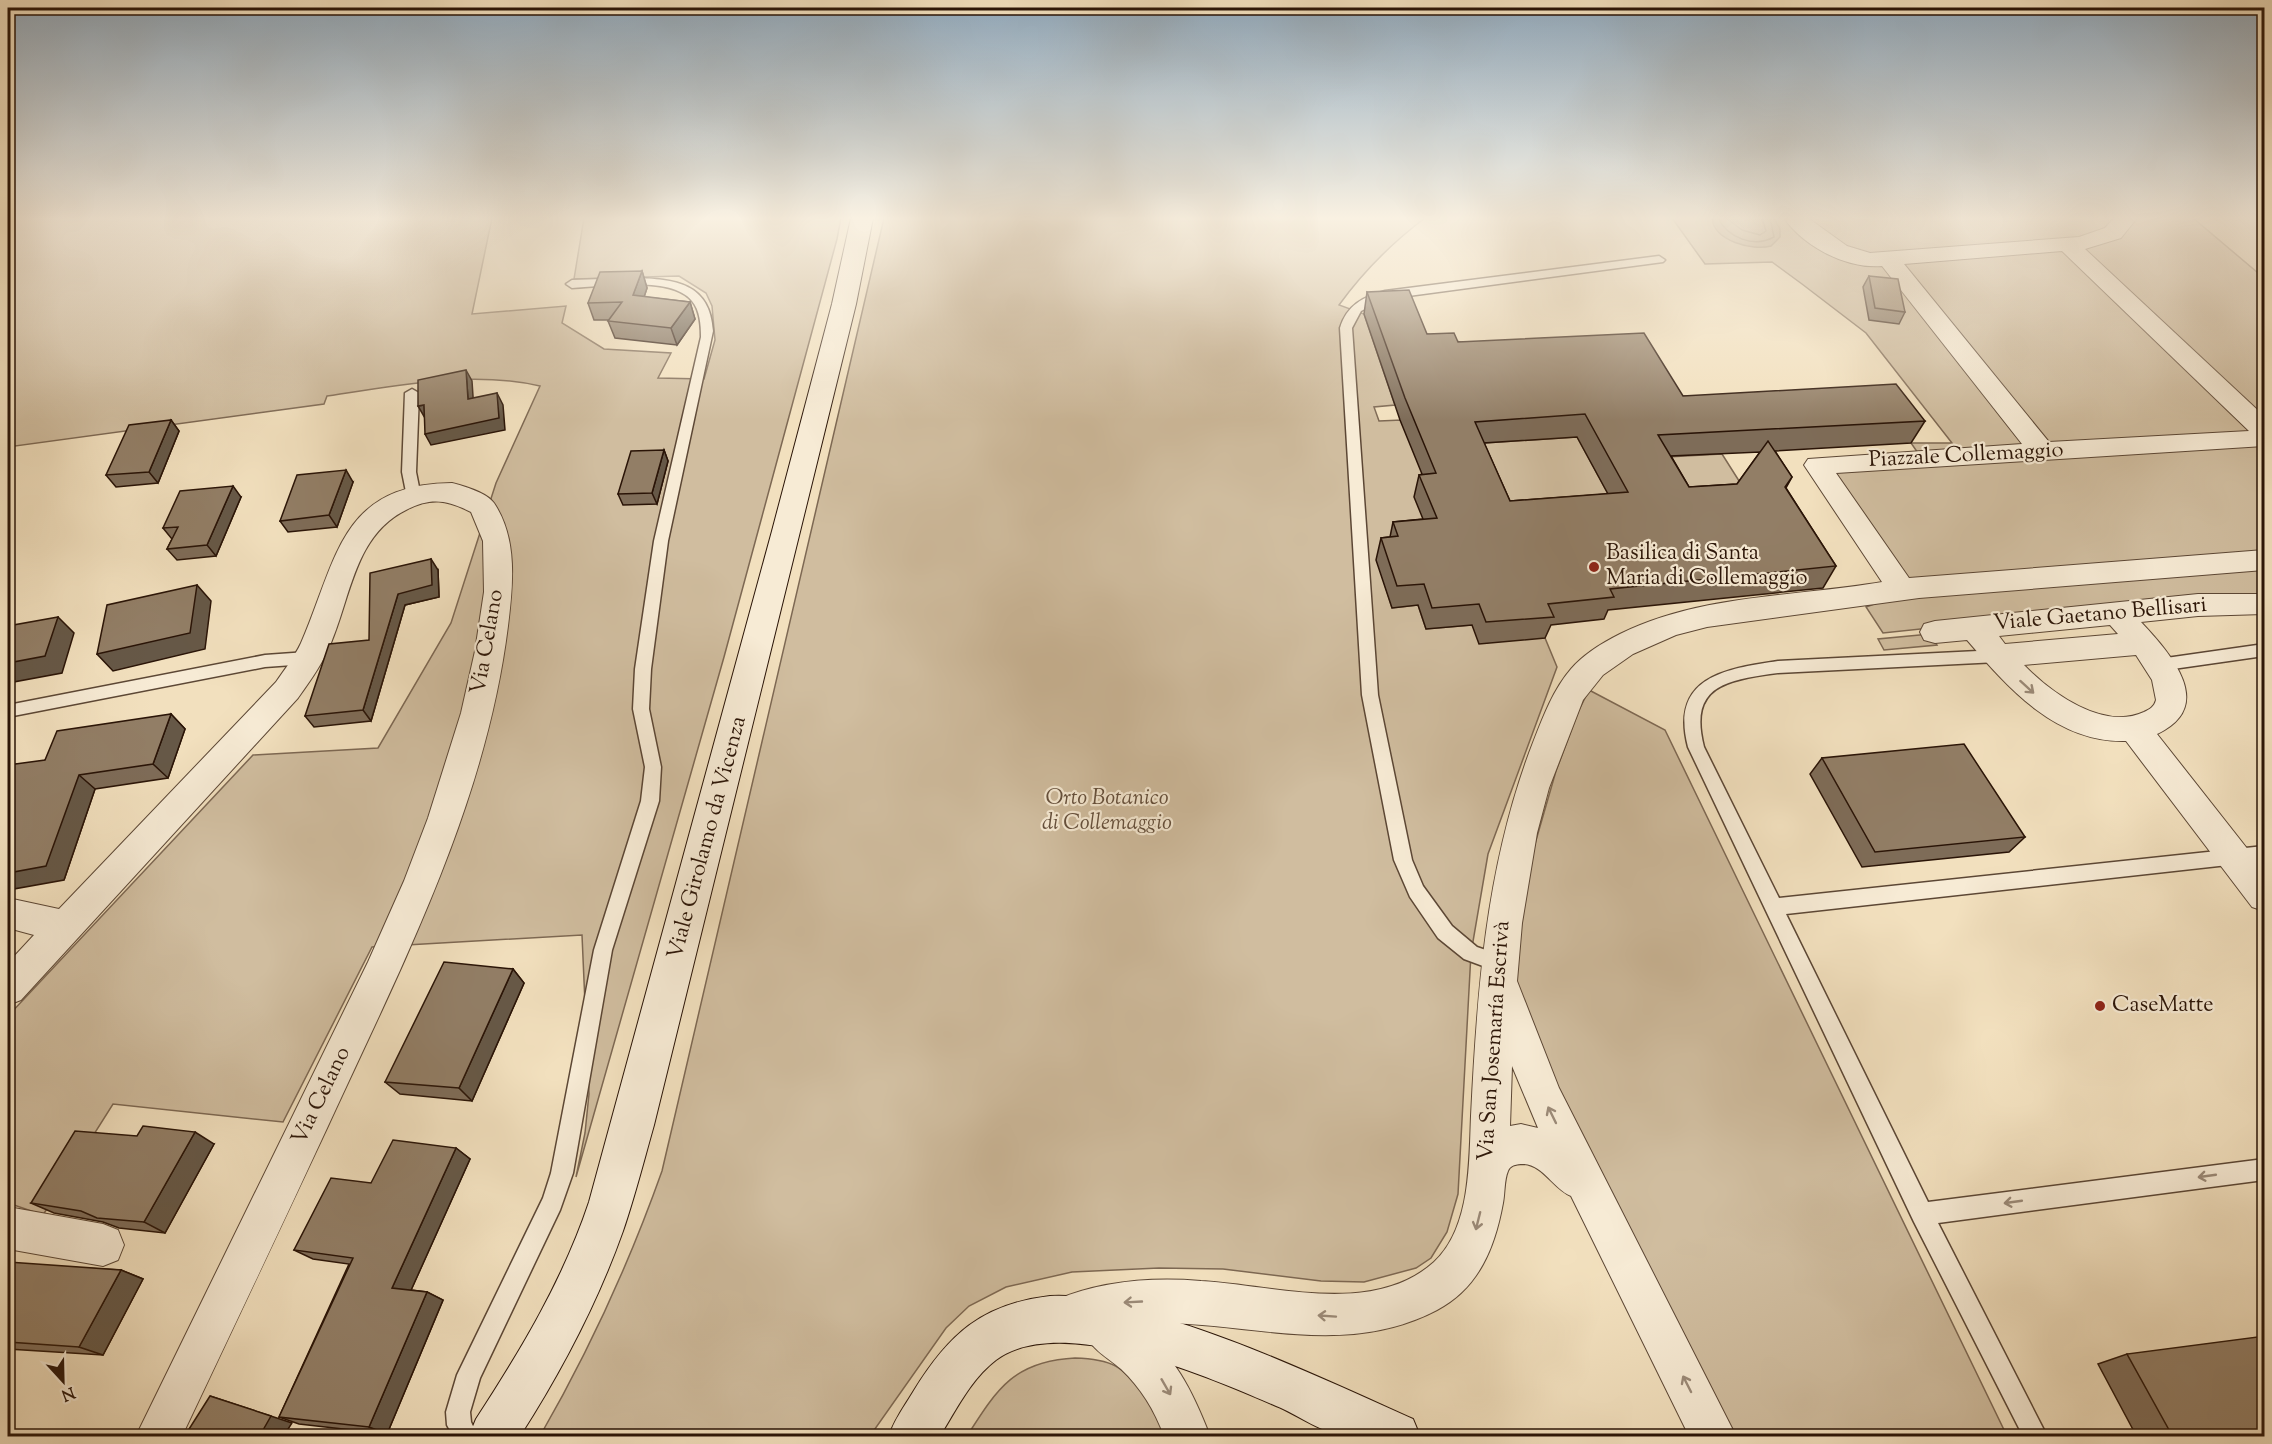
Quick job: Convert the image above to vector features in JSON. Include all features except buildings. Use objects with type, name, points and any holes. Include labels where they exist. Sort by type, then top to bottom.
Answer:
[{"type":"main road","name":"Viale Girolamo da Vicenza","points":[[493,1437],[560,1326],[609,1208],[633,1125],[784,543],[848,285]]},
{"type":"main road","points":[[913,1437],[962,1363],[978,1346],[1002,1332],[1025,1323],[1077,1320],[1162,1339],[1238,1366],[1396,1437]]},
{"type":"street","points":[[1909,285],[2042,452]]},
{"type":"street","points":[[2111,285],[2265,430]]},
{"type":"street","name":"Piazzale Collemaggio","points":[[1902,590],[1817,465],[2265,438]]},
{"type":"street","name":"Via Celano","points":[[8,988],[287,690],[307,658],[358,537],[380,513],[414,497],[447,491],[468,494],[486,508],[494,528],[499,570],[497,613],[467,743],[434,848],[404,923],[159,1437]]},
{"type":"street","points":[[1902,590],[2265,560]]},
{"type":"street","name":"Via San Josemaría Escrivà","points":[[1077,1320],[1099,1306],[1138,1301],[1217,1303],[1330,1317],[1363,1315],[1395,1305],[1442,1283],[1460,1267],[1471,1245],[1477,1225],[1487,1164],[1498,967],[1506,896],[1527,805],[1563,710],[1587,672],[1628,644],[1679,623],[1902,590]]},
{"type":"street","name":"Viale Gaetano Bellisari","points":[[1935,632],[2198,605],[2265,604]]},
{"type":"street","points":[[1974,628],[2028,689],[2068,714],[2101,727],[2134,728],[2165,715],[2169,708],[2171,692],[2151,654],[2117,613]]},
{"type":"street","points":[[1998,656],[2151,654]]},
{"type":"street","points":[[2134,728],[2249,855],[2265,896]]},
{"type":"street","points":[[8,913],[66,927]]},
{"type":"street","points":[[1498,967],[1524,1052],[1596,1205],[1713,1437]]},
{"type":"street","points":[[1487,1164],[1507,1147],[1520,1144],[1534,1145],[1550,1153],[1566,1167],[1596,1205]]},
{"type":"street","points":[[8,1228],[103,1245]]},
{"type":"street","points":[[1077,1320],[1148,1363],[1172,1398],[1187,1437]]},
{"type":"lane","points":[[466,1437],[460,1430],[458,1419],[465,1386],[552,1202],[562,1173],[603,950],[649,809],[653,767],[641,709],[643,669],[661,541],[707,337],[702,307],[692,293],[667,285]]},
{"type":"lane","points":[[1460,285],[1385,295],[1358,306],[1351,313],[1345,337],[1369,676],[1400,847],[1416,891],[1437,922],[1471,953],[1498,967]]},
{"type":"lane","points":[[412,393],[409,472],[414,497]]},
{"type":"lane","points":[[2151,654],[2265,650]]},
{"type":"lane","points":[[1998,656],[1760,670],[1722,678],[1700,694],[1690,712],[1691,735],[1922,1214],[2036,1437]]},
{"type":"lane","points":[[8,711],[265,661],[307,658]]},
{"type":"lane","points":[[1773,907],[2249,855]]},
{"type":"lane","points":[[1922,1214],[2265,1168]]},
{"type":"green space","points":[[8,285],[478,285],[472,314],[566,306],[562,323],[604,349],[671,353],[658,378],[704,379],[715,340],[712,306],[706,293],[694,285],[824,285],[724,657],[576,1177],[585,1133],[589,1094],[582,935],[372,947],[283,1122],[113,1104],[43,1215],[8,1203],[8,1016],[253,755],[378,748],[451,623],[496,483],[540,386],[487,379],[407,384],[327,396],[324,404],[8,447]]},
{"type":"green space","name":"Orto Botanico di Collemaggio","points":[[868,285],[1355,285],[1339,305],[1364,314],[1395,405],[1374,407],[1379,421],[1402,420],[1431,495],[1431,540],[1377,560],[1392,608],[1418,605],[1426,629],[1472,625],[1545,638],[1557,667],[1488,854],[1471,953],[1458,1194],[1447,1232],[1431,1258],[1416,1268],[1364,1282],[1321,1281],[1223,1269],[1159,1268],[1072,1272],[1006,1287],[969,1306],[946,1328],[870,1436],[540,1436],[607,1307],[662,1171]]},
{"type":"green space","points":[[1804,285],[2264,285],[2264,435],[1920,456],[1911,443],[1952,443],[1866,333]]},
{"type":"green space","points":[[1577,437],[1619,514],[1503,523],[1469,444]]},
{"type":"green space","points":[[2264,441],[2264,556],[1905,585],[1825,468]]},
{"type":"green space","points":[[1722,454],[1741,484],[1679,509],[1649,458]]},
{"type":"green space","points":[[2264,563],[2264,596],[2221,597],[1883,633],[1866,607],[1905,593]]},
{"type":"green space","points":[[1930,634],[1937,645],[1884,650],[1878,639]]},
{"type":"green space","points":[[1589,690],[1665,730],[2007,1436],[1734,1436],[1607,1194],[1558,1089],[1513,975],[1526,875],[1556,771],[1578,712]]},
{"type":"green space","points":[[1075,1358],[1098,1360],[1123,1371],[1145,1396],[1168,1436],[967,1436],[988,1404],[1009,1380],[1037,1365],[1054,1360]]},
{"type":"place","name":"Basilica di Santa Maria di Collemaggio","points":[[1594,567]]},
{"type":"place","name":"CaseMatte","points":[[2100,1006]]}]
